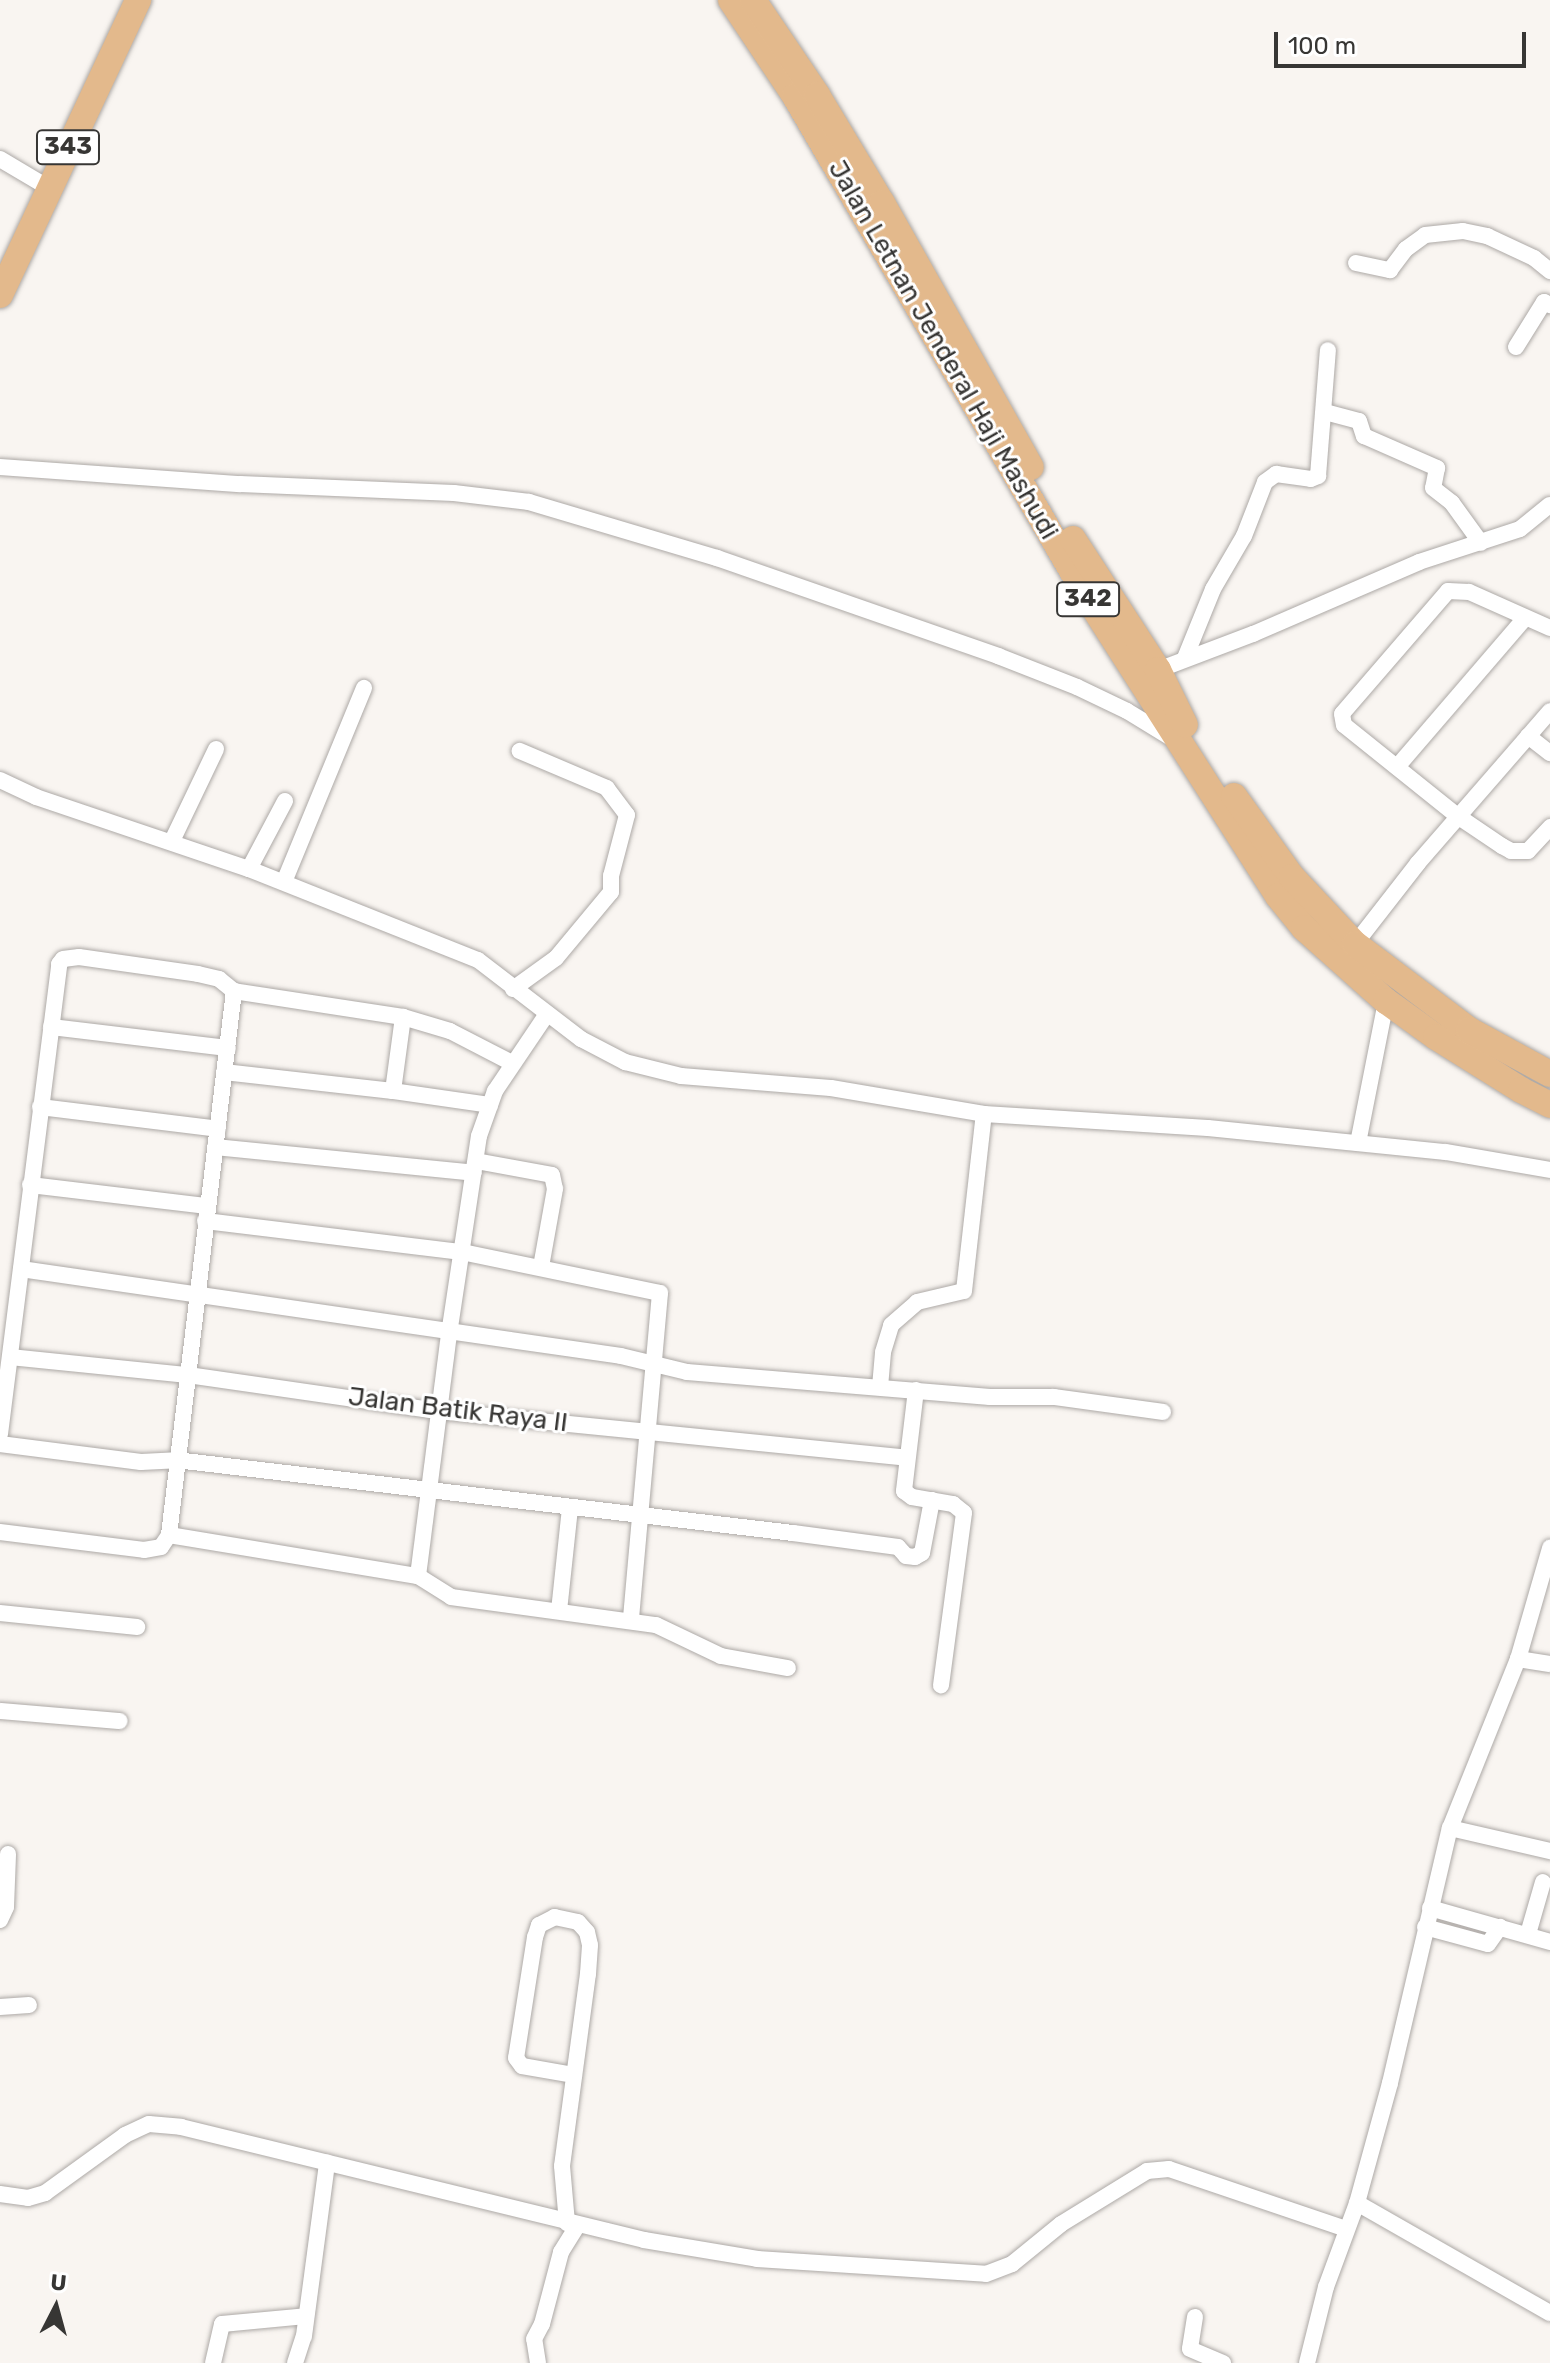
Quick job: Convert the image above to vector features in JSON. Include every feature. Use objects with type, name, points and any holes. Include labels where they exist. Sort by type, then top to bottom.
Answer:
[{"type":"main road","name":"343","points":[[0,295],[138,0]]},
{"type":"main road","name":"Jalan Letnan Jenderal Haji Mashudi","points":[[731,0],[895,248],[1049,501],[1158,670],[1184,724],[1264,841],[1292,877],[1355,944],[1469,1030],[1550,1074]]},
{"type":"main road","name":"Jalan Letnan Jenderal Haji Mashudi","points":[[753,0],[817,95],[895,248],[1092,605],[1272,887],[1304,928],[1386,1001],[1460,1052],[1550,1105]]},
{"type":"street","points":[[0,159],[49,188]]},
{"type":"street","points":[[1356,263],[1390,270],[1406,249],[1425,235],[1463,231],[1499,242],[1534,258],[1550,271]]},
{"type":"street","points":[[1516,347],[1548,300]]},
{"type":"street","points":[[1185,658],[1213,589],[1244,536],[1265,482],[1276,474],[1311,479],[1318,476],[1328,350]]},
{"type":"street","points":[[1325,412],[1359,421],[1364,436],[1437,468],[1433,488],[1452,503],[1481,543]]},
{"type":"street","points":[[0,467],[240,484],[454,493],[529,502],[717,558],[998,656],[1090,693],[1178,743]]},
{"type":"street","points":[[1158,670],[1281,622],[1419,562],[1520,529],[1550,505]]},
{"type":"street","points":[[1550,628],[1469,592],[1448,591],[1344,707],[1344,725],[1459,817],[1502,846],[1520,853],[1535,846],[1550,827]]},
{"type":"street","points":[[1397,767],[1525,618]]},
{"type":"street","points":[[284,882],[364,688]]},
{"type":"street","points":[[1355,944],[1550,711]]},
{"type":"street","points":[[1528,736],[1550,753]]},
{"type":"street","points":[[172,841],[216,749]]},
{"type":"street","points":[[513,989],[556,958],[611,892],[611,876],[627,815],[607,788],[520,751]]},
{"type":"street","points":[[0,780],[36,797],[172,841],[284,882],[478,960],[581,1039],[625,1062],[681,1076],[831,1088],[984,1114],[1208,1128],[1446,1152],[1550,1170]]},
{"type":"street","points":[[249,869],[285,801]]},
{"type":"street","points":[[0,1434],[10,1357],[7,1301],[21,1269],[59,964],[70,957],[209,977],[234,991],[403,1017],[450,1031],[512,1063]]},
{"type":"street","points":[[0,1532],[144,1550],[161,1547],[169,1535],[234,991]]},
{"type":"street","points":[[1358,1143],[1386,1001]]},
{"type":"street","points":[[418,1576],[449,1334],[479,1136],[490,1105],[512,1063],[547,1014]]},
{"type":"street","points":[[393,1091],[403,1017]]},
{"type":"street","points":[[51,1027],[228,1048]]},
{"type":"street","points":[[224,1072],[490,1105]]},
{"type":"street","points":[[40,1107],[218,1129]]},
{"type":"street","points":[[880,1387],[883,1352],[891,1325],[917,1302],[964,1291],[984,1114]]},
{"type":"street","points":[[215,1147],[552,1175],[555,1189],[541,1267]]},
{"type":"street","points":[[30,1185],[462,1252],[660,1293],[657,1364],[631,1620]]},
{"type":"street","points":[[21,1269],[657,1364],[687,1372],[990,1397],[1054,1397],[1163,1412]]},
{"type":"street","name":"Jalan Batik Raya II","points":[[10,1357],[188,1375],[439,1411],[907,1458]]},
{"type":"street","points":[[916,1390],[903,1487],[906,1495],[953,1504],[964,1513],[941,1685]]},
{"type":"street","points":[[0,1444],[141,1462],[176,1460],[898,1547],[906,1556],[915,1557],[922,1553],[932,1500]]},
{"type":"street","points":[[559,1611],[570,1508]]},
{"type":"street","points":[[169,1535],[418,1576],[451,1597],[656,1625],[721,1656],[788,1668]]},
{"type":"street","points":[[1307,2363],[1326,2287],[1357,2203],[1390,2083],[1450,1828],[1518,1659],[1550,1548]]},
{"type":"street","points":[[0,1613],[137,1627]]},
{"type":"street","points":[[1518,1659],[1550,1664]]},
{"type":"street","points":[[0,1711],[120,1721]]},
{"type":"street","points":[[1450,1828],[1550,1851]]},
{"type":"street","points":[[0,1920],[6,1907],[8,1854]]},
{"type":"street","points":[[1528,1934],[1543,1882]]},
{"type":"street","points":[[1430,1908],[1550,1942]]},
{"type":"street","points":[[538,2363],[534,2339],[542,2324],[561,2252],[572,2224],[562,2166],[574,2075],[590,1945],[587,1932],[578,1922],[555,1917],[539,1925],[535,1937],[516,2058],[522,2066],[574,2075]]},
{"type":"street","points":[[1425,1927],[1488,1944],[1500,1927]]},
{"type":"street","points":[[0,2007],[29,2005]]},
{"type":"street","points":[[0,2194],[28,2198],[45,2193],[125,2135],[149,2124],[181,2127],[572,2224],[757,2259],[986,2274],[1012,2264],[1061,2224],[1147,2171],[1169,2169],[1346,2229]]},
{"type":"street","points":[[295,2363],[306,2316],[327,2163]]},
{"type":"street","points":[[1357,2203],[1550,2313]]},
{"type":"street","points":[[213,2363],[222,2324],[306,2316]]},
{"type":"street","points":[[1195,2317],[1190,2349],[1223,2363]]}]
